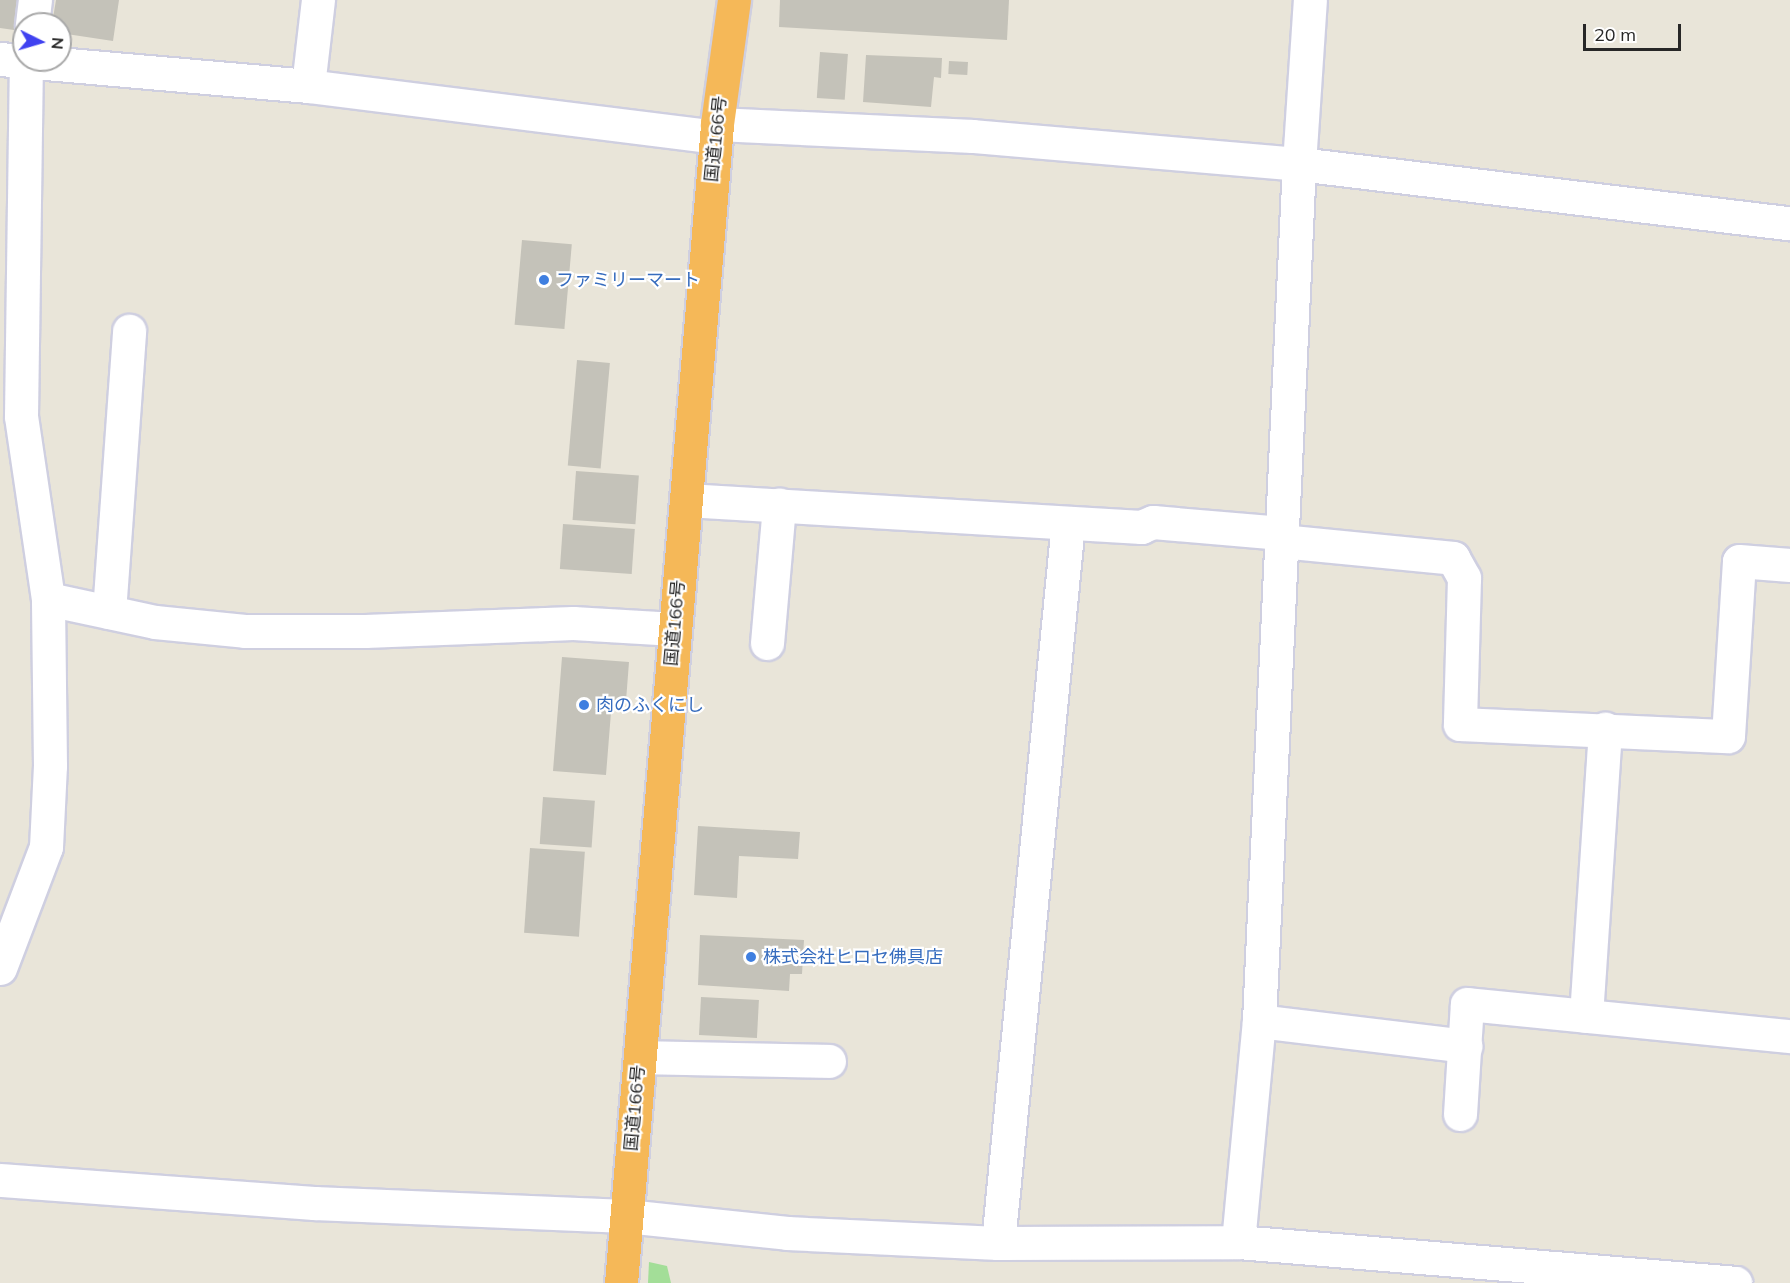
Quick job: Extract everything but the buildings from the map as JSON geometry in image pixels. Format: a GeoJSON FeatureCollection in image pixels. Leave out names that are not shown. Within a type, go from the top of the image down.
{"type":"FeatureCollection","features":[{"type":"Feature","properties":{"kind":"highway","name":"国道166号"},"geometry":{"type":"LineString","coordinates":[[621,1283],[716,130],[734,0]]}},
{"type":"Feature","properties":{"kind":"street"},"geometry":{"type":"LineString","coordinates":[[308,86],[318,0]]}},
{"type":"Feature","properties":{"kind":"street"},"geometry":{"type":"LineString","coordinates":[[1238,1242],[1259,1021],[1299,164],[1310,0]]}},
{"type":"Feature","properties":{"kind":"street"},"geometry":{"type":"LineString","coordinates":[[72,65],[308,86],[716,130],[972,136],[1299,164],[1790,223]]}},
{"type":"Feature","properties":{"kind":"street"},"geometry":{"type":"LineString","coordinates":[[0,968],[45,847],[50,766],[48,599],[10,415],[17,72]]}},
{"type":"Feature","properties":{"kind":"street"},"geometry":{"type":"LineString","coordinates":[[109,612],[129,331]]}},
{"type":"Feature","properties":{"kind":"street"},"geometry":{"type":"LineString","coordinates":[[686,500],[1141,527],[1153,522],[1453,558],[1464,578],[1460,724],[1728,736],[1738,561],[1790,565]]}},
{"type":"Feature","properties":{"kind":"street"},"geometry":{"type":"LineString","coordinates":[[767,642],[779,505]]}},
{"type":"Feature","properties":{"kind":"street"},"geometry":{"type":"LineString","coordinates":[[998,1243],[1068,523]]}},
{"type":"Feature","properties":{"kind":"street"},"geometry":{"type":"LineString","coordinates":[[48,599],[155,622],[245,631],[365,631],[573,623],[675,629]]}},
{"type":"Feature","properties":{"kind":"street"},"geometry":{"type":"LineString","coordinates":[[1586,1016],[1605,729]]}},
{"type":"Feature","properties":{"kind":"street"},"geometry":{"type":"LineString","coordinates":[[1460,1114],[1467,1004],[1790,1036]]}},
{"type":"Feature","properties":{"kind":"street"},"geometry":{"type":"LineString","coordinates":[[1259,1021],[1465,1046]]}},
{"type":"Feature","properties":{"kind":"street"},"geometry":{"type":"LineString","coordinates":[[639,1057],[830,1060]]}},
{"type":"Feature","properties":{"kind":"street"},"geometry":{"type":"LineString","coordinates":[[0,1180],[314,1203],[626,1216],[787,1233],[998,1243],[1238,1242],[1734,1283]]}},
{"type":"Feature","properties":{"kind":"green space"},"geometry":{"type":"Polygon","coordinates":[[[649,1262],[667,1266],[671,1283],[648,1283],[649,1262]]]}},
{"type":"Feature","properties":{"kind":"place","name":"ファミリーマート"},"geometry":{"type":"Point","coordinates":[544,280]}},
{"type":"Feature","properties":{"kind":"place","name":"肉のふくにし"},"geometry":{"type":"Point","coordinates":[584,705]}},
{"type":"Feature","properties":{"kind":"place","name":"株式会社ヒロセ佛具店"},"geometry":{"type":"Point","coordinates":[751,957]}}]}
